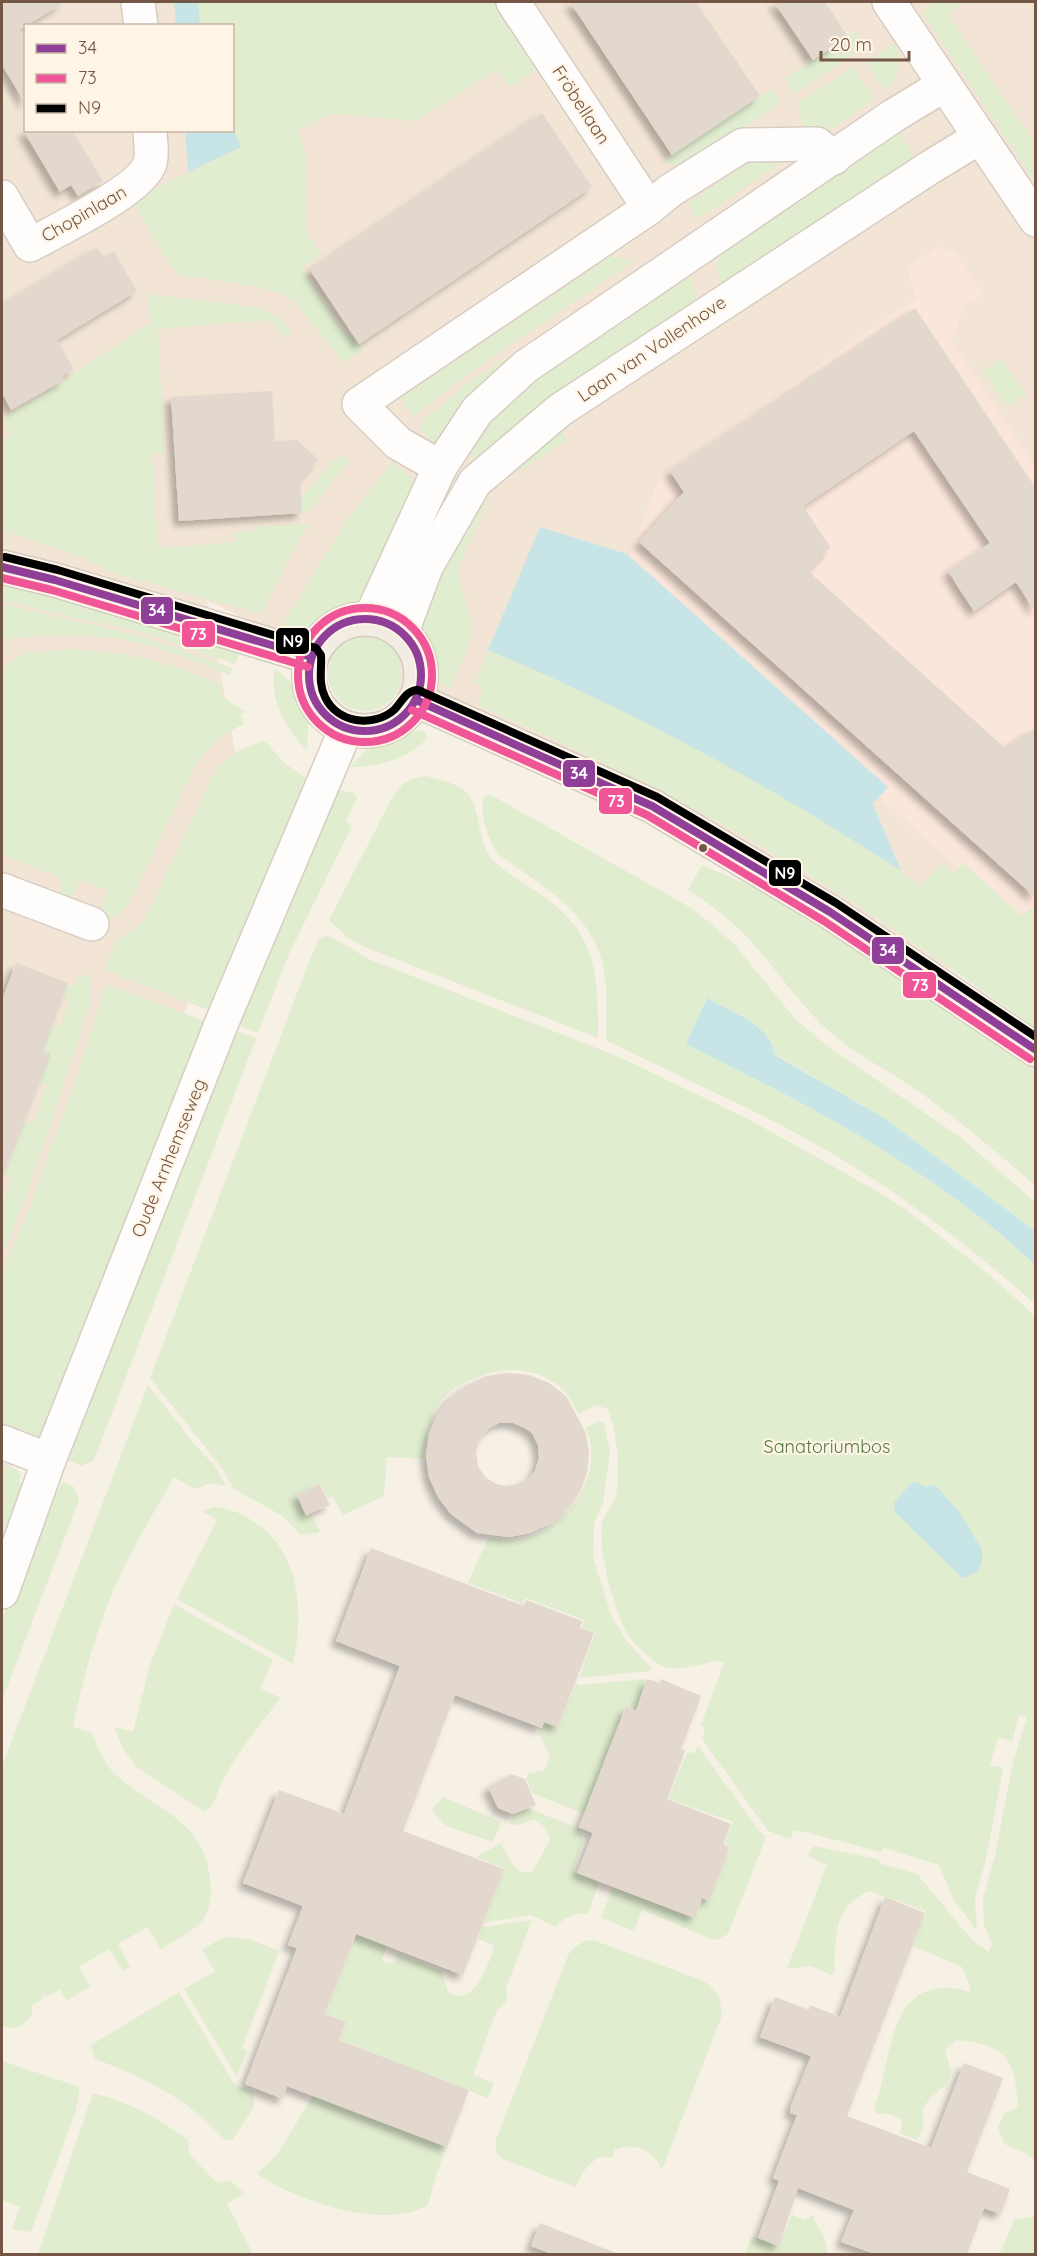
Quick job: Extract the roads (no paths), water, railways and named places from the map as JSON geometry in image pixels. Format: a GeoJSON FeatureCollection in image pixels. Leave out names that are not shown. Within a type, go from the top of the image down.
{"type":"FeatureCollection","features":[{"type":"Feature","properties":{"kind":"main road"},"geometry":{"type":"LineString","coordinates":[[2,567],[55,580],[312,657]]}},
{"type":"Feature","properties":{"kind":"main road"},"geometry":{"type":"LineString","coordinates":[[370,619],[385,622],[402,633],[412,644],[420,663],[421,681],[416,700],[407,714],[394,724],[378,730],[363,732],[346,729],[326,716],[312,696],[308,676],[312,657],[321,640],[335,628],[351,620],[370,619]]}},
{"type":"Feature","properties":{"kind":"main road"},"geometry":{"type":"LineString","coordinates":[[416,700],[652,806],[830,912],[1035,1050]]}},
{"type":"Feature","properties":{"kind":"street"},"geometry":{"type":"LineString","coordinates":[[138,2],[141,24]]}},
{"type":"Feature","properties":{"kind":"street","name":"Fröbellaan"},"geometry":{"type":"LineString","coordinates":[[513,2],[649,208]]}},
{"type":"Feature","properties":{"kind":"street"},"geometry":{"type":"LineString","coordinates":[[889,2],[1035,220]]}},
{"type":"Feature","properties":{"kind":"street"},"geometry":{"type":"LineString","coordinates":[[370,619],[440,467],[477,411],[525,367],[893,116],[944,85]]}},
{"type":"Feature","properties":{"kind":"street","name":"Chopinlaan"},"geometry":{"type":"LineString","coordinates":[[2,197],[30,245],[119,194],[145,175],[151,161],[150,132]]}},
{"type":"Feature","properties":{"kind":"street","name":"Laan van Vollenhove"},"geometry":{"type":"LineString","coordinates":[[402,633],[426,567],[475,482],[560,410],[929,168],[980,137]]}},
{"type":"Feature","properties":{"kind":"street"},"geometry":{"type":"LineString","coordinates":[[440,467],[398,442],[359,404],[649,208],[671,190],[742,144],[817,144],[834,158]]}},
{"type":"Feature","properties":{"kind":"street","name":"Oude Arnhemseweg"},"geometry":{"type":"LineString","coordinates":[[2,1592],[49,1460],[222,1022],[346,729]]}},
{"type":"Feature","properties":{"kind":"street"},"geometry":{"type":"LineString","coordinates":[[2,890],[92,924]]}},
{"type":"Feature","properties":{"kind":"street"},"geometry":{"type":"LineString","coordinates":[[2,1442],[49,1460]]}},
{"type":"Feature","properties":{"kind":"water"},"geometry":{"type":"Polygon","coordinates":[[[174,2],[198,2],[200,24],[176,24],[174,2]]]}},
{"type":"Feature","properties":{"kind":"water"},"geometry":{"type":"Polygon","coordinates":[[[234,130],[241,147],[188,172],[185,132],[234,130]]]}},
{"type":"Feature","properties":{"kind":"water"},"geometry":{"type":"Polygon","coordinates":[[[540,527],[627,554],[888,787],[873,804],[901,871],[802,809],[700,751],[595,698],[488,650],[540,527]]]}},
{"type":"Feature","properties":{"kind":"water"},"geometry":{"type":"Polygon","coordinates":[[[707,998],[757,1026],[765,1034],[775,1055],[884,1118],[1035,1231],[1035,1265],[956,1199],[913,1169],[824,1116],[686,1044],[707,998]]]}},
{"type":"Feature","properties":{"kind":"water"},"geometry":{"type":"Polygon","coordinates":[[[915,1482],[926,1487],[935,1485],[960,1513],[982,1550],[982,1562],[977,1572],[964,1578],[961,1577],[895,1512],[894,1503],[910,1484],[915,1482]]]}},
{"type":"Feature","properties":{"kind":"park label","name":"Sanatoriumbos"},"geometry":{"type":"Point","coordinates":[827,1447]}}]}
